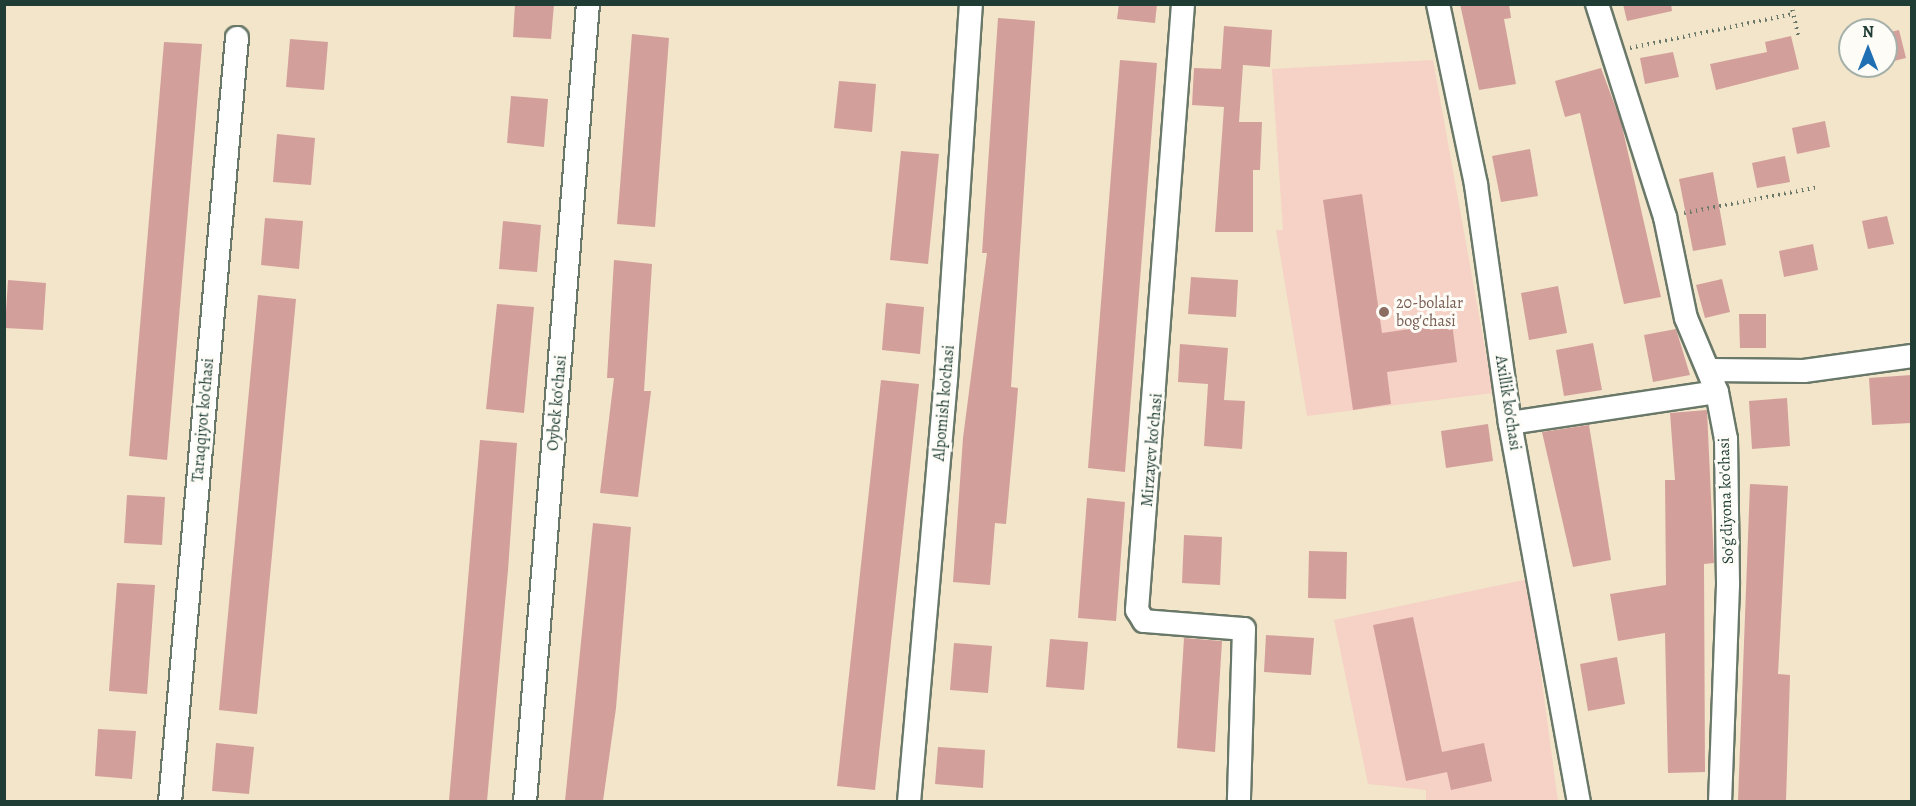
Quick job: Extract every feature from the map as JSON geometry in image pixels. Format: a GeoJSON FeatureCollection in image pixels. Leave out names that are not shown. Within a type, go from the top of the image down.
{"type":"FeatureCollection","features":[{"type":"Feature","properties":{"kind":"street","name":"Oybek ko'chasi"},"geometry":{"type":"LineString","coordinates":[[525,801],[588,4]]}},
{"type":"Feature","properties":{"kind":"street","name":"Alpomish ko'chasi"},"geometry":{"type":"LineString","coordinates":[[909,801],[946,379],[970,4]]}},
{"type":"Feature","properties":{"kind":"street","name":"Mirzayev ko'chasi"},"geometry":{"type":"LineString","coordinates":[[1183,4],[1137,610],[1144,621],[1244,629],[1239,801]]}},
{"type":"Feature","properties":{"kind":"street","name":"Axillik ko'chasi"},"geometry":{"type":"LineString","coordinates":[[1438,4],[1476,185],[1510,423],[1579,801]]}},
{"type":"Feature","properties":{"kind":"street","name":"So'g'diyona ko'chasi"},"geometry":{"type":"LineString","coordinates":[[1597,4],[1665,217],[1686,318],[1711,370],[1718,392],[1726,439],[1728,585],[1720,801]]}},
{"type":"Feature","properties":{"kind":"street","name":"Taraqqiyot ko'chasi"},"geometry":{"type":"LineString","coordinates":[[170,801],[237,38]]}},
{"type":"Feature","properties":{"kind":"street"},"geometry":{"type":"LineString","coordinates":[[1711,370],[1804,370],[1911,356]]}},
{"type":"Feature","properties":{"kind":"street"},"geometry":{"type":"LineString","coordinates":[[1510,423],[1718,392]]}},
{"type":"Feature","properties":{"kind":"path"},"geometry":{"type":"LineString","coordinates":[[1791,4],[1798,35]]}},
{"type":"Feature","properties":{"kind":"path"},"geometry":{"type":"LineString","coordinates":[[1612,52],[1793,14]]}},
{"type":"Feature","properties":{"kind":"path"},"geometry":{"type":"LineString","coordinates":[[1665,217],[1819,187]]}},
{"type":"Feature","properties":{"kind":"shaded area","name":"20-bolalar bog'chasi"},"geometry":{"type":"Polygon","coordinates":[[[1433,60],[1493,393],[1307,416],[1276,230],[1283,230],[1272,69],[1433,60]]]}},
{"type":"Feature","properties":{"kind":"shaded area"},"geometry":{"type":"Polygon","coordinates":[[[1528,579],[1558,801],[1426,801],[1426,790],[1368,784],[1334,620],[1528,579]]]}},
{"type":"Feature","properties":{"kind":"building"},"geometry":{"type":"Polygon","coordinates":[[[515,4],[554,4],[551,39],[513,37],[515,4]]]}},
{"type":"Feature","properties":{"kind":"building"},"geometry":{"type":"Polygon","coordinates":[[[1119,4],[1157,4],[1155,23],[1117,19],[1119,4]]]}},
{"type":"Feature","properties":{"kind":"building"},"geometry":{"type":"Polygon","coordinates":[[[1460,4],[1509,4],[1511,18],[1504,19],[1516,84],[1479,90],[1460,4]]]}},
{"type":"Feature","properties":{"kind":"building"},"geometry":{"type":"Polygon","coordinates":[[[1623,4],[1671,4],[1672,11],[1627,21],[1623,4]]]}},
{"type":"Feature","properties":{"kind":"building"},"geometry":{"type":"Polygon","coordinates":[[[998,18],[1035,21],[1011,387],[1018,388],[1006,524],[995,523],[990,585],[953,582],[963,438],[987,253],[982,253],[998,18]]]}},
{"type":"Feature","properties":{"kind":"building"},"geometry":{"type":"Polygon","coordinates":[[[1224,26],[1272,30],[1270,67],[1243,65],[1239,122],[1262,122],[1260,170],[1253,170],[1253,232],[1215,232],[1224,107],[1192,105],[1194,68],[1221,69],[1224,26]]]}},
{"type":"Feature","properties":{"kind":"building"},"geometry":{"type":"Polygon","coordinates":[[[1898,30],[1906,58],[1898,60],[1898,30]]]}},
{"type":"Feature","properties":{"kind":"building"},"geometry":{"type":"Polygon","coordinates":[[[632,34],[669,38],[655,227],[617,224],[632,34]]]}},
{"type":"Feature","properties":{"kind":"building"},"geometry":{"type":"Polygon","coordinates":[[[1791,36],[1799,69],[1716,90],[1710,64],[1767,52],[1765,42],[1791,36]]]}},
{"type":"Feature","properties":{"kind":"building"},"geometry":{"type":"Polygon","coordinates":[[[290,39],[328,42],[324,90],[286,87],[290,39]]]}},
{"type":"Feature","properties":{"kind":"building"},"geometry":{"type":"Polygon","coordinates":[[[164,42],[202,44],[167,460],[129,456],[164,42]]]}},
{"type":"Feature","properties":{"kind":"building"},"geometry":{"type":"Polygon","coordinates":[[[1673,52],[1679,77],[1645,84],[1640,58],[1673,52]]]}},
{"type":"Feature","properties":{"kind":"building"},"geometry":{"type":"Polygon","coordinates":[[[1120,60],[1157,63],[1125,472],[1088,468],[1120,60]]]}},
{"type":"Feature","properties":{"kind":"building"},"geometry":{"type":"Polygon","coordinates":[[[1601,68],[1621,122],[1661,297],[1624,304],[1580,113],[1565,117],[1555,81],[1601,68]]]}},
{"type":"Feature","properties":{"kind":"building"},"geometry":{"type":"Polygon","coordinates":[[[839,81],[876,84],[872,132],[834,128],[839,81]]]}},
{"type":"Feature","properties":{"kind":"building"},"geometry":{"type":"Polygon","coordinates":[[[511,96],[548,99],[544,147],[507,143],[511,96]]]}},
{"type":"Feature","properties":{"kind":"building"},"geometry":{"type":"Polygon","coordinates":[[[1825,121],[1830,147],[1797,154],[1792,128],[1825,121]]]}},
{"type":"Feature","properties":{"kind":"building"},"geometry":{"type":"Polygon","coordinates":[[[277,134],[315,138],[311,185],[273,182],[277,134]]]}},
{"type":"Feature","properties":{"kind":"building"},"geometry":{"type":"Polygon","coordinates":[[[1530,149],[1538,196],[1501,202],[1492,156],[1530,149]]]}},
{"type":"Feature","properties":{"kind":"building"},"geometry":{"type":"Polygon","coordinates":[[[901,151],[939,154],[928,264],[890,260],[901,151]]]}},
{"type":"Feature","properties":{"kind":"building"},"geometry":{"type":"Polygon","coordinates":[[[1785,156],[1790,182],[1757,188],[1752,163],[1785,156]]]}},
{"type":"Feature","properties":{"kind":"building"},"geometry":{"type":"Polygon","coordinates":[[[1713,172],[1726,245],[1693,251],[1679,179],[1713,172]]]}},
{"type":"Feature","properties":{"kind":"building"},"geometry":{"type":"Polygon","coordinates":[[[1362,194],[1382,333],[1452,323],[1457,362],[1387,372],[1391,404],[1353,410],[1323,200],[1362,194]]]}},
{"type":"Feature","properties":{"kind":"building"},"geometry":{"type":"Polygon","coordinates":[[[1887,216],[1894,244],[1868,249],[1862,221],[1887,216]]]}},
{"type":"Feature","properties":{"kind":"building"},"geometry":{"type":"Polygon","coordinates":[[[265,218],[303,221],[299,269],[261,265],[265,218]]]}},
{"type":"Feature","properties":{"kind":"building"},"geometry":{"type":"Polygon","coordinates":[[[503,221],[541,225],[537,272],[499,269],[503,221]]]}},
{"type":"Feature","properties":{"kind":"building"},"geometry":{"type":"Polygon","coordinates":[[[1813,244],[1818,270],[1784,277],[1779,251],[1813,244]]]}},
{"type":"Feature","properties":{"kind":"building"},"geometry":{"type":"Polygon","coordinates":[[[614,260],[652,264],[644,391],[651,391],[638,497],[600,493],[614,378],[607,378],[614,260]]]}},
{"type":"Feature","properties":{"kind":"building"},"geometry":{"type":"Polygon","coordinates":[[[1191,277],[1238,280],[1236,317],[1188,314],[1191,277]]]}},
{"type":"Feature","properties":{"kind":"building"},"geometry":{"type":"Polygon","coordinates":[[[1722,279],[1730,312],[1705,318],[1696,285],[1722,279]]]}},
{"type":"Feature","properties":{"kind":"building"},"geometry":{"type":"Polygon","coordinates":[[[8,280],[46,283],[43,330],[5,328],[8,280]]]}},
{"type":"Feature","properties":{"kind":"building"},"geometry":{"type":"Polygon","coordinates":[[[1558,286],[1567,333],[1529,340],[1521,293],[1558,286]]]}},
{"type":"Feature","properties":{"kind":"building"},"geometry":{"type":"Polygon","coordinates":[[[258,295],[296,299],[257,714],[219,710],[258,295]]]}},
{"type":"Feature","properties":{"kind":"building"},"geometry":{"type":"Polygon","coordinates":[[[886,303],[924,307],[920,354],[882,350],[886,303]]]}},
{"type":"Feature","properties":{"kind":"building"},"geometry":{"type":"Polygon","coordinates":[[[497,304],[534,307],[524,413],[486,409],[497,304]]]}},
{"type":"Feature","properties":{"kind":"building"},"geometry":{"type":"Polygon","coordinates":[[[1739,314],[1766,314],[1766,348],[1740,348],[1739,314]]]}},
{"type":"Feature","properties":{"kind":"building"},"geometry":{"type":"Polygon","coordinates":[[[1676,329],[1690,375],[1653,382],[1644,335],[1676,329]]]}},
{"type":"Feature","properties":{"kind":"building"},"geometry":{"type":"Polygon","coordinates":[[[1593,343],[1602,390],[1564,396],[1556,350],[1593,343]]]}},
{"type":"Feature","properties":{"kind":"building"},"geometry":{"type":"Polygon","coordinates":[[[1180,344],[1228,348],[1224,400],[1245,401],[1242,449],[1204,446],[1208,384],[1178,382],[1180,344]]]}},
{"type":"Feature","properties":{"kind":"building"},"geometry":{"type":"Polygon","coordinates":[[[1911,375],[1911,423],[1872,425],[1869,378],[1911,375]]]}},
{"type":"Feature","properties":{"kind":"building"},"geometry":{"type":"Polygon","coordinates":[[[881,380],[919,384],[875,790],[837,786],[881,380]]]}},
{"type":"Feature","properties":{"kind":"building"},"geometry":{"type":"Polygon","coordinates":[[[1787,398],[1790,446],[1752,449],[1749,401],[1787,398]]]}},
{"type":"Feature","properties":{"kind":"building"},"geometry":{"type":"Polygon","coordinates":[[[1707,410],[1714,563],[1704,564],[1705,772],[1668,773],[1665,633],[1618,641],[1610,594],[1666,585],[1665,480],[1675,480],[1670,413],[1707,410]]]}},
{"type":"Feature","properties":{"kind":"building"},"geometry":{"type":"Polygon","coordinates":[[[1488,424],[1493,461],[1446,468],[1441,431],[1488,424]]]}},
{"type":"Feature","properties":{"kind":"building"},"geometry":{"type":"Polygon","coordinates":[[[1589,425],[1611,560],[1573,567],[1542,432],[1589,425]]]}},
{"type":"Feature","properties":{"kind":"building"},"geometry":{"type":"Polygon","coordinates":[[[480,440],[517,443],[508,570],[487,801],[449,801],[480,440]]]}},
{"type":"Feature","properties":{"kind":"building"},"geometry":{"type":"Polygon","coordinates":[[[1750,484],[1788,486],[1778,674],[1790,675],[1786,801],[1738,801],[1750,484]]]}},
{"type":"Feature","properties":{"kind":"building"},"geometry":{"type":"Polygon","coordinates":[[[127,495],[165,497],[162,545],[124,543],[127,495]]]}},
{"type":"Feature","properties":{"kind":"building"},"geometry":{"type":"Polygon","coordinates":[[[1087,498],[1125,502],[1116,621],[1078,618],[1087,498]]]}},
{"type":"Feature","properties":{"kind":"building"},"geometry":{"type":"Polygon","coordinates":[[[593,523],[631,527],[616,708],[603,801],[565,801],[593,523]]]}},
{"type":"Feature","properties":{"kind":"building"},"geometry":{"type":"Polygon","coordinates":[[[1184,535],[1222,537],[1220,585],[1182,583],[1184,535]]]}},
{"type":"Feature","properties":{"kind":"building"},"geometry":{"type":"Polygon","coordinates":[[[1309,551],[1347,552],[1346,599],[1308,598],[1309,551]]]}},
{"type":"Feature","properties":{"kind":"building"},"geometry":{"type":"Polygon","coordinates":[[[117,583],[155,585],[147,694],[109,691],[117,583]]]}},
{"type":"Feature","properties":{"kind":"building"},"geometry":{"type":"Polygon","coordinates":[[[1413,617],[1442,752],[1484,743],[1492,781],[1451,790],[1447,772],[1406,781],[1373,625],[1413,617]]]}},
{"type":"Feature","properties":{"kind":"building"},"geometry":{"type":"Polygon","coordinates":[[[1266,635],[1314,638],[1311,675],[1264,672],[1266,635]]]}},
{"type":"Feature","properties":{"kind":"building"},"geometry":{"type":"Polygon","coordinates":[[[1184,638],[1222,641],[1215,752],[1177,748],[1184,638]]]}},
{"type":"Feature","properties":{"kind":"building"},"geometry":{"type":"Polygon","coordinates":[[[1050,639],[1088,642],[1084,690],[1046,687],[1050,639]]]}},
{"type":"Feature","properties":{"kind":"building"},"geometry":{"type":"Polygon","coordinates":[[[954,643],[992,646],[988,693],[950,690],[954,643]]]}},
{"type":"Feature","properties":{"kind":"building"},"geometry":{"type":"Polygon","coordinates":[[[1617,657],[1625,704],[1588,711],[1580,664],[1617,657]]]}},
{"type":"Feature","properties":{"kind":"building"},"geometry":{"type":"Polygon","coordinates":[[[98,729],[136,731],[132,779],[95,776],[98,729]]]}},
{"type":"Feature","properties":{"kind":"building"},"geometry":{"type":"Polygon","coordinates":[[[216,743],[254,747],[249,794],[212,791],[216,743]]]}},
{"type":"Feature","properties":{"kind":"building"},"geometry":{"type":"Polygon","coordinates":[[[938,747],[985,750],[983,788],[935,784],[938,747]]]}},
{"type":"Feature","properties":{"kind":"place","name":"20-bolalar bog'chasi"},"geometry":{"type":"Point","coordinates":[1384,312]}}]}
